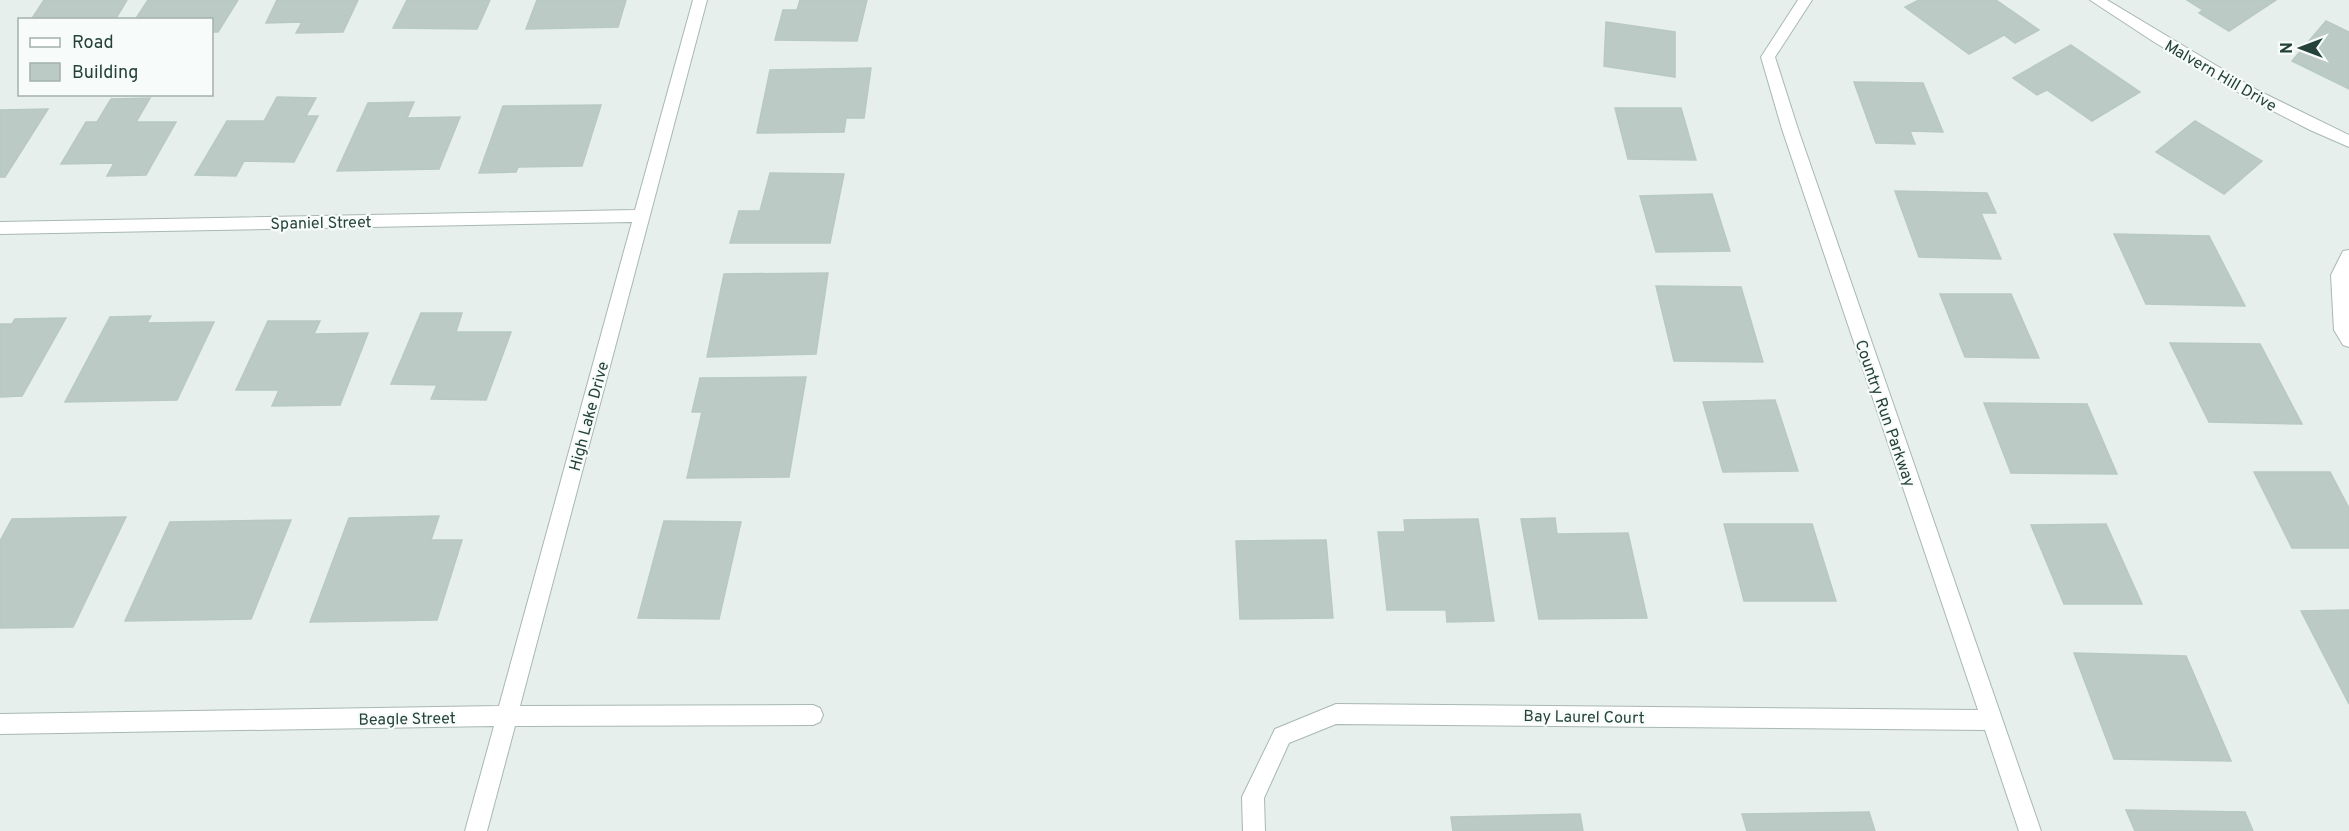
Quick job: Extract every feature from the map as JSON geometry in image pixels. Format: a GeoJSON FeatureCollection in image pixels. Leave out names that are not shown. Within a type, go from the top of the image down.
{"type":"FeatureCollection","features":[{"type":"Feature","properties":{"kind":"street","name":"High Lake Drive"},"geometry":{"type":"LineString","coordinates":[[476,831],[700,0]]}},
{"type":"Feature","properties":{"kind":"street","name":"Country Run Parkway"},"geometry":{"type":"LineString","coordinates":[[1804,0],[1768,57],[1790,129],[2030,831]]}},
{"type":"Feature","properties":{"kind":"street","name":"Malvern Hill Drive"},"geometry":{"type":"LineString","coordinates":[[2097,0],[2201,65],[2295,118],[2349,141]]}},
{"type":"Feature","properties":{"kind":"street","name":"Spaniel Street"},"geometry":{"type":"LineString","coordinates":[[0,228],[642,216]]}},
{"type":"Feature","properties":{"kind":"street"},"geometry":{"type":"LineString","coordinates":[[2349,256],[2339,275],[2343,330],[2349,340]]}},
{"type":"Feature","properties":{"kind":"street","name":"Bay Laurel Court"},"geometry":{"type":"LineString","coordinates":[[1254,831],[1253,797],[1282,736],[1336,714],[1992,720]]}},
{"type":"Feature","properties":{"kind":"street","name":"Beagle Street"},"geometry":{"type":"LineString","coordinates":[[0,724],[507,716],[813,715]]}},
{"type":"Feature","properties":{"kind":"building"},"geometry":{"type":"Polygon","coordinates":[[[44,0],[127,0],[116,18],[32,18],[44,0]]]}},
{"type":"Feature","properties":{"kind":"building"},"geometry":{"type":"Polygon","coordinates":[[[148,0],[238,0],[218,32],[213,32],[213,18],[136,18],[148,0]]]}},
{"type":"Feature","properties":{"kind":"building"},"geometry":{"type":"Polygon","coordinates":[[[277,0],[358,0],[343,32],[296,33],[302,22],[266,23],[277,0]]]}},
{"type":"Feature","properties":{"kind":"building"},"geometry":{"type":"Polygon","coordinates":[[[407,0],[490,0],[477,29],[393,28],[407,0]]]}},
{"type":"Feature","properties":{"kind":"building"},"geometry":{"type":"Polygon","coordinates":[[[537,0],[626,0],[618,27],[526,29],[537,0]]]}},
{"type":"Feature","properties":{"kind":"building"},"geometry":{"type":"Polygon","coordinates":[[[800,0],[867,0],[857,41],[775,40],[783,10],[797,10],[800,0]]]}},
{"type":"Feature","properties":{"kind":"building"},"geometry":{"type":"Polygon","coordinates":[[[1919,0],[1996,0],[2039,30],[2015,43],[2004,35],[1969,54],[1905,7],[1919,0]]]}},
{"type":"Feature","properties":{"kind":"building"},"geometry":{"type":"Polygon","coordinates":[[[2187,0],[2276,0],[2229,31],[2199,13],[2203,10],[2187,0]]]}},
{"type":"Feature","properties":{"kind":"building"},"geometry":{"type":"Polygon","coordinates":[[[2326,21],[2349,32],[2349,89],[2292,61],[2326,21]]]}},
{"type":"Feature","properties":{"kind":"building"},"geometry":{"type":"Polygon","coordinates":[[[1606,22],[1675,32],[1675,77],[1604,66],[1606,22]]]}},
{"type":"Feature","properties":{"kind":"building"},"geometry":{"type":"Polygon","coordinates":[[[2071,45],[2140,92],[2092,121],[2047,90],[2037,95],[2013,78],[2071,45]]]}},
{"type":"Feature","properties":{"kind":"building"},"geometry":{"type":"Polygon","coordinates":[[[871,68],[864,118],[846,118],[844,132],[757,133],[770,70],[871,68]]]}},
{"type":"Feature","properties":{"kind":"building"},"geometry":{"type":"Polygon","coordinates":[[[1854,82],[1923,83],[1943,132],[1910,131],[1915,144],[1876,143],[1854,82]]]}},
{"type":"Feature","properties":{"kind":"building"},"geometry":{"type":"Polygon","coordinates":[[[277,97],[316,98],[306,116],[318,116],[294,162],[244,161],[236,176],[195,175],[227,121],[264,121],[277,97]]]}},
{"type":"Feature","properties":{"kind":"building"},"geometry":{"type":"Polygon","coordinates":[[[150,98],[136,122],[176,122],[146,175],[107,176],[114,163],[61,164],[86,122],[97,122],[111,99],[150,98]]]}},
{"type":"Feature","properties":{"kind":"building"},"geometry":{"type":"Polygon","coordinates":[[[414,102],[407,118],[460,117],[439,169],[337,171],[368,103],[414,102]]]}},
{"type":"Feature","properties":{"kind":"building"},"geometry":{"type":"Polygon","coordinates":[[[601,105],[582,166],[518,167],[516,172],[479,173],[503,106],[601,105]]]}},
{"type":"Feature","properties":{"kind":"building"},"geometry":{"type":"Polygon","coordinates":[[[1615,108],[1681,108],[1696,160],[1628,159],[1615,108]]]}},
{"type":"Feature","properties":{"kind":"building"},"geometry":{"type":"Polygon","coordinates":[[[48,109],[5,177],[0,177],[0,110],[48,109]]]}},
{"type":"Feature","properties":{"kind":"building"},"geometry":{"type":"Polygon","coordinates":[[[2195,121],[2262,161],[2224,194],[2156,152],[2195,121]]]}},
{"type":"Feature","properties":{"kind":"building"},"geometry":{"type":"Polygon","coordinates":[[[770,173],[844,174],[830,243],[730,243],[739,211],[760,211],[770,173]]]}},
{"type":"Feature","properties":{"kind":"building"},"geometry":{"type":"Polygon","coordinates":[[[1895,191],[1987,193],[1996,213],[1981,213],[2001,259],[1919,257],[1895,191]]]}},
{"type":"Feature","properties":{"kind":"building"},"geometry":{"type":"Polygon","coordinates":[[[1712,194],[1730,251],[1656,252],[1640,196],[1712,194]]]}},
{"type":"Feature","properties":{"kind":"building"},"geometry":{"type":"Polygon","coordinates":[[[2114,234],[2209,236],[2245,306],[2146,304],[2114,234]]]}},
{"type":"Feature","properties":{"kind":"building"},"geometry":{"type":"Polygon","coordinates":[[[828,273],[816,354],[707,357],[724,274],[828,273]]]}},
{"type":"Feature","properties":{"kind":"building"},"geometry":{"type":"Polygon","coordinates":[[[1656,286],[1741,287],[1763,362],[1674,361],[1656,286]]]}},
{"type":"Feature","properties":{"kind":"building"},"geometry":{"type":"Polygon","coordinates":[[[1940,294],[2011,294],[2039,358],[1965,357],[1940,294]]]}},
{"type":"Feature","properties":{"kind":"building"},"geometry":{"type":"Polygon","coordinates":[[[421,313],[462,313],[456,332],[511,332],[486,400],[431,399],[437,385],[391,384],[421,313]]]}},
{"type":"Feature","properties":{"kind":"building"},"geometry":{"type":"Polygon","coordinates":[[[151,316],[147,323],[214,322],[177,400],[65,402],[110,317],[151,316]]]}},
{"type":"Feature","properties":{"kind":"building"},"geometry":{"type":"Polygon","coordinates":[[[66,318],[22,396],[0,397],[0,324],[12,324],[15,319],[66,318]]]}},
{"type":"Feature","properties":{"kind":"building"},"geometry":{"type":"Polygon","coordinates":[[[268,321],[320,321],[314,334],[368,333],[340,405],[272,406],[279,390],[236,390],[268,321]]]}},
{"type":"Feature","properties":{"kind":"building"},"geometry":{"type":"Polygon","coordinates":[[[2170,343],[2260,344],[2302,424],[2209,422],[2170,343]]]}},
{"type":"Feature","properties":{"kind":"building"},"geometry":{"type":"Polygon","coordinates":[[[806,377],[789,477],[687,478],[702,412],[692,412],[700,378],[806,377]]]}},
{"type":"Feature","properties":{"kind":"building"},"geometry":{"type":"Polygon","coordinates":[[[1775,400],[1798,471],[1723,472],[1703,402],[1775,400]]]}},
{"type":"Feature","properties":{"kind":"building"},"geometry":{"type":"Polygon","coordinates":[[[1984,403],[2087,404],[2117,474],[2011,473],[1984,403]]]}},
{"type":"Feature","properties":{"kind":"building"},"geometry":{"type":"Polygon","coordinates":[[[2254,472],[2330,472],[2349,508],[2349,548],[2292,548],[2254,472]]]}},
{"type":"Feature","properties":{"kind":"building"},"geometry":{"type":"Polygon","coordinates":[[[439,516],[431,540],[462,540],[437,620],[310,622],[349,518],[439,516]]]}},
{"type":"Feature","properties":{"kind":"building"},"geometry":{"type":"Polygon","coordinates":[[[126,517],[73,627],[0,628],[0,541],[12,519],[126,517]]]}},
{"type":"Feature","properties":{"kind":"building"},"geometry":{"type":"Polygon","coordinates":[[[1555,518],[1557,534],[1628,533],[1647,618],[1539,619],[1521,519],[1555,518]]]}},
{"type":"Feature","properties":{"kind":"building"},"geometry":{"type":"Polygon","coordinates":[[[1478,519],[1494,621],[1447,622],[1446,610],[1387,610],[1378,532],[1405,532],[1404,520],[1478,519]]]}},
{"type":"Feature","properties":{"kind":"building"},"geometry":{"type":"Polygon","coordinates":[[[291,520],[251,619],[125,621],[170,522],[291,520]]]}},
{"type":"Feature","properties":{"kind":"building"},"geometry":{"type":"Polygon","coordinates":[[[664,521],[741,522],[719,619],[638,618],[664,521]]]}},
{"type":"Feature","properties":{"kind":"building"},"geometry":{"type":"Polygon","coordinates":[[[1724,524],[1812,524],[1836,601],[1744,601],[1724,524]]]}},
{"type":"Feature","properties":{"kind":"building"},"geometry":{"type":"Polygon","coordinates":[[[2106,524],[2142,604],[2064,604],[2031,525],[2106,524]]]}},
{"type":"Feature","properties":{"kind":"building"},"geometry":{"type":"Polygon","coordinates":[[[1326,540],[1333,618],[1240,619],[1236,541],[1326,540]]]}},
{"type":"Feature","properties":{"kind":"building"},"geometry":{"type":"Polygon","coordinates":[[[2349,610],[2349,704],[2301,611],[2349,610]]]}},
{"type":"Feature","properties":{"kind":"building"},"geometry":{"type":"Polygon","coordinates":[[[2074,653],[2186,656],[2231,761],[2114,759],[2074,653]]]}},
{"type":"Feature","properties":{"kind":"building"},"geometry":{"type":"Polygon","coordinates":[[[2126,810],[2245,812],[2253,831],[2135,831],[2126,810]]]}},
{"type":"Feature","properties":{"kind":"building"},"geometry":{"type":"Polygon","coordinates":[[[1869,812],[1875,831],[1747,831],[1742,814],[1869,812]]]}},
{"type":"Feature","properties":{"kind":"building"},"geometry":{"type":"Polygon","coordinates":[[[1580,814],[1583,831],[1453,831],[1451,817],[1580,814]]]}}]}
